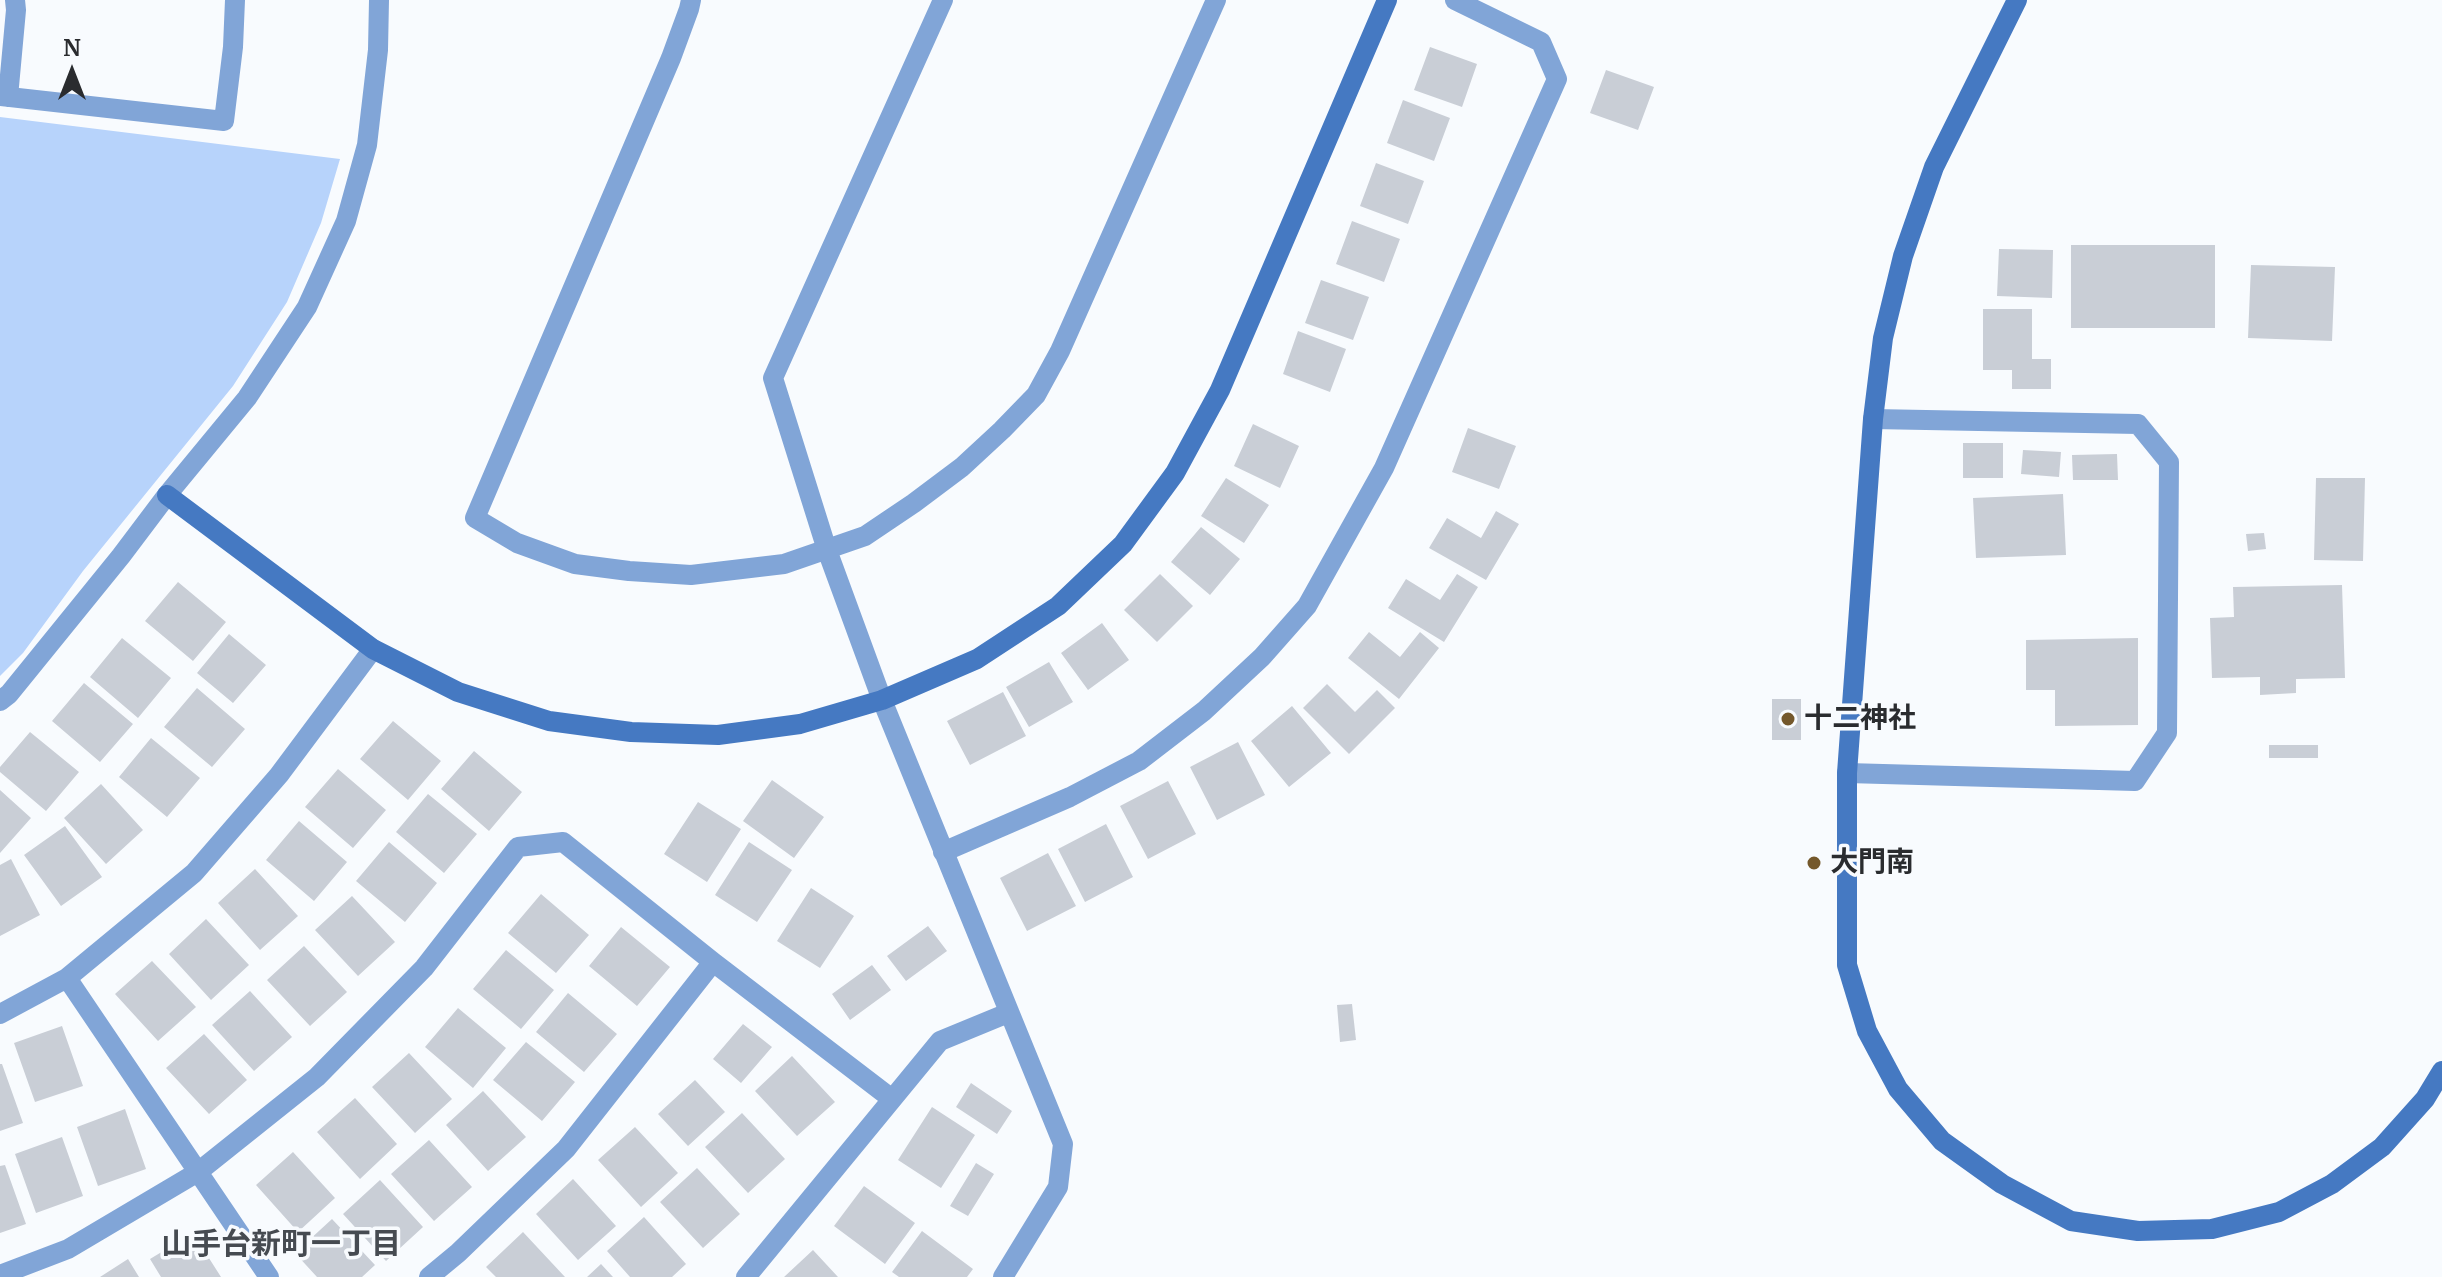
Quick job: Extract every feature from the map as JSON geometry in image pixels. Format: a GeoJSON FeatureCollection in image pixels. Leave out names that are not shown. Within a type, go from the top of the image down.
{"type":"FeatureCollection","features":[{"type":"Feature","properties":{"kind":"street"},"geometry":{"type":"LineString","coordinates":[[15,0],[4,96],[224,121],[235,0]]}},
{"type":"Feature","properties":{"kind":"street"},"geometry":{"type":"LineString","coordinates":[[0,701],[9,694],[247,398],[307,307],[346,221],[367,145],[378,50],[379,0]]}},
{"type":"Feature","properties":{"kind":"street"},"geometry":{"type":"LineString","coordinates":[[691,0],[671,58],[475,518],[517,543],[575,564],[629,571],[703,574],[784,564],[865,536],[962,467],[1036,395],[1060,351],[1216,0]]}},
{"type":"Feature","properties":{"kind":"street"},"geometry":{"type":"LineString","coordinates":[[943,0],[773,378],[827,550],[882,700],[1063,1144],[1058,1187],[1003,1277]]}},
{"type":"Feature","properties":{"kind":"street"},"geometry":{"type":"LineString","coordinates":[[167,495],[373,649],[458,692],[549,721],[631,732],[718,735],[800,724],[882,700],[977,659],[1058,606],[1123,544],[1175,473],[1220,390],[1387,0]]}},
{"type":"Feature","properties":{"kind":"street"},"geometry":{"type":"LineString","coordinates":[[943,852],[1070,797],[1139,761],[1204,711],[1262,657],[1307,606],[1384,468],[1557,79],[1541,42],[1455,0]]}},
{"type":"Feature","properties":{"kind":"street"},"geometry":{"type":"LineString","coordinates":[[2017,0],[1934,167],[1903,256],[1883,338],[1873,419],[1847,773],[1847,965],[1867,1031],[1898,1089],[1942,1141],[2002,1184],[2071,1221],[2138,1231],[2212,1229],[2279,1212],[2332,1184],[2382,1147],[2425,1099],[2442,1071]]}},
{"type":"Feature","properties":{"kind":"street"},"geometry":{"type":"LineString","coordinates":[[1847,773],[2135,781],[2167,733],[2169,462],[2138,424],[1873,419]]}},
{"type":"Feature","properties":{"kind":"street"},"geometry":{"type":"LineString","coordinates":[[0,1014],[67,978],[194,873],[279,775],[373,649]]}},
{"type":"Feature","properties":{"kind":"street"},"geometry":{"type":"LineString","coordinates":[[0,1275],[68,1249],[198,1172],[317,1077],[424,968],[518,847],[563,842],[892,1099]]}},
{"type":"Feature","properties":{"kind":"street"},"geometry":{"type":"LineString","coordinates":[[429,1277],[566,1149],[713,962]]}},
{"type":"Feature","properties":{"kind":"street"},"geometry":{"type":"LineString","coordinates":[[67,978],[269,1277]]}},
{"type":"Feature","properties":{"kind":"street"},"geometry":{"type":"LineString","coordinates":[[746,1277],[940,1041],[1008,1013]]}},
{"type":"Feature","properties":{"kind":"shaded area"},"geometry":{"type":"Polygon","coordinates":[[[0,117],[340,159],[321,223],[287,302],[233,386],[83,571],[23,653],[0,676],[0,117]]]}},
{"type":"Feature","properties":{"kind":"building"},"geometry":{"type":"Polygon","coordinates":[[[1430,47],[1477,64],[1462,107],[1414,90],[1430,47]]]}},
{"type":"Feature","properties":{"kind":"building"},"geometry":{"type":"Polygon","coordinates":[[[1606,70],[1654,87],[1638,130],[1590,113],[1606,70]]]}},
{"type":"Feature","properties":{"kind":"building"},"geometry":{"type":"Polygon","coordinates":[[[1403,100],[1450,118],[1434,161],[1387,143],[1403,100]]]}},
{"type":"Feature","properties":{"kind":"building"},"geometry":{"type":"Polygon","coordinates":[[[1376,163],[1424,181],[1408,224],[1360,206],[1376,163]]]}},
{"type":"Feature","properties":{"kind":"building"},"geometry":{"type":"Polygon","coordinates":[[[1352,221],[1400,239],[1384,282],[1336,264],[1352,221]]]}},
{"type":"Feature","properties":{"kind":"building"},"geometry":{"type":"Polygon","coordinates":[[[2071,245],[2215,245],[2215,328],[2071,328],[2071,245]]]}},
{"type":"Feature","properties":{"kind":"building"},"geometry":{"type":"Polygon","coordinates":[[[1999,249],[2053,250],[2052,298],[1997,296],[1999,249]]]}},
{"type":"Feature","properties":{"kind":"building"},"geometry":{"type":"Polygon","coordinates":[[[2251,265],[2335,267],[2332,341],[2248,338],[2251,265]]]}},
{"type":"Feature","properties":{"kind":"building"},"geometry":{"type":"Polygon","coordinates":[[[1321,280],[1369,297],[1353,340],[1305,323],[1321,280]]]}},
{"type":"Feature","properties":{"kind":"building"},"geometry":{"type":"Polygon","coordinates":[[[1983,309],[2032,309],[2032,359],[2051,359],[2051,389],[2012,389],[2012,370],[1983,370],[1983,309]]]}},
{"type":"Feature","properties":{"kind":"building"},"geometry":{"type":"Polygon","coordinates":[[[1298,331],[1346,349],[1330,392],[1283,374],[1298,331]]]}},
{"type":"Feature","properties":{"kind":"building"},"geometry":{"type":"Polygon","coordinates":[[[1253,424],[1299,446],[1280,488],[1234,466],[1253,424]]]}},
{"type":"Feature","properties":{"kind":"building"},"geometry":{"type":"Polygon","coordinates":[[[1468,428],[1516,446],[1499,489],[1452,472],[1468,428]]]}},
{"type":"Feature","properties":{"kind":"building"},"geometry":{"type":"Polygon","coordinates":[[[1963,443],[2003,443],[2003,478],[1963,478],[1963,443]]]}},
{"type":"Feature","properties":{"kind":"building"},"geometry":{"type":"Polygon","coordinates":[[[2023,450],[2061,452],[2059,477],[2021,474],[2023,450]]]}},
{"type":"Feature","properties":{"kind":"building"},"geometry":{"type":"Polygon","coordinates":[[[2117,454],[2118,480],[2073,480],[2072,455],[2117,454]]]}},
{"type":"Feature","properties":{"kind":"building"},"geometry":{"type":"Polygon","coordinates":[[[1226,478],[1269,505],[1244,543],[1201,516],[1226,478]]]}},
{"type":"Feature","properties":{"kind":"building"},"geometry":{"type":"Polygon","coordinates":[[[2316,478],[2365,478],[2363,561],[2314,560],[2316,478]]]}},
{"type":"Feature","properties":{"kind":"building"},"geometry":{"type":"Polygon","coordinates":[[[2063,494],[2066,555],[1976,558],[1973,498],[2063,494]]]}},
{"type":"Feature","properties":{"kind":"building"},"geometry":{"type":"Polygon","coordinates":[[[1496,511],[1519,524],[1486,580],[1429,548],[1447,518],[1481,538],[1496,511]]]}},
{"type":"Feature","properties":{"kind":"building"},"geometry":{"type":"Polygon","coordinates":[[[1201,527],[1240,559],[1210,595],[1171,562],[1201,527]]]}},
{"type":"Feature","properties":{"kind":"building"},"geometry":{"type":"Polygon","coordinates":[[[2264,533],[2266,549],[2248,551],[2246,534],[2264,533]]]}},
{"type":"Feature","properties":{"kind":"building"},"geometry":{"type":"Polygon","coordinates":[[[1160,574],[1193,606],[1157,642],[1124,610],[1160,574]]]}},
{"type":"Feature","properties":{"kind":"building"},"geometry":{"type":"Polygon","coordinates":[[[1457,574],[1478,587],[1444,642],[1388,608],[1406,579],[1440,600],[1457,574]]]}},
{"type":"Feature","properties":{"kind":"building"},"geometry":{"type":"Polygon","coordinates":[[[178,582],[226,622],[193,661],[145,621],[178,582]]]}},
{"type":"Feature","properties":{"kind":"building"},"geometry":{"type":"Polygon","coordinates":[[[2342,585],[2345,678],[2296,679],[2296,693],[2260,695],[2260,677],[2212,678],[2210,618],[2234,617],[2233,587],[2342,585]]]}},
{"type":"Feature","properties":{"kind":"building"},"geometry":{"type":"Polygon","coordinates":[[[1102,623],[1129,660],[1088,690],[1061,653],[1102,623]]]}},
{"type":"Feature","properties":{"kind":"building"},"geometry":{"type":"Polygon","coordinates":[[[1369,632],[1400,657],[1420,632],[1439,648],[1399,699],[1348,658],[1369,632]]]}},
{"type":"Feature","properties":{"kind":"building"},"geometry":{"type":"Polygon","coordinates":[[[229,634],[266,665],[233,703],[197,673],[229,634]]]}},
{"type":"Feature","properties":{"kind":"building"},"geometry":{"type":"Polygon","coordinates":[[[122,638],[171,678],[138,718],[90,677],[122,638]]]}},
{"type":"Feature","properties":{"kind":"building"},"geometry":{"type":"Polygon","coordinates":[[[2138,638],[2138,725],[2055,726],[2055,690],[2026,690],[2026,640],[2138,638]]]}},
{"type":"Feature","properties":{"kind":"building"},"geometry":{"type":"Polygon","coordinates":[[[1049,662],[1073,702],[1029,727],[1006,687],[1049,662]]]}},
{"type":"Feature","properties":{"kind":"building"},"geometry":{"type":"Polygon","coordinates":[[[84,683],[133,724],[100,762],[52,721],[84,683]]]}},
{"type":"Feature","properties":{"kind":"building"},"geometry":{"type":"Polygon","coordinates":[[[1327,684],[1355,712],[1377,690],[1395,708],[1349,754],[1303,708],[1327,684]]]}},
{"type":"Feature","properties":{"kind":"building"},"geometry":{"type":"Polygon","coordinates":[[[197,688],[245,729],[212,767],[164,727],[197,688]]]}},
{"type":"Feature","properties":{"kind":"building"},"geometry":{"type":"Polygon","coordinates":[[[1003,692],[1026,736],[970,765],[947,721],[1003,692]]]}},
{"type":"Feature","properties":{"kind":"building"},"geometry":{"type":"Polygon","coordinates":[[[1772,699],[1801,699],[1801,740],[1772,740],[1772,699]]]}},
{"type":"Feature","properties":{"kind":"building"},"geometry":{"type":"Polygon","coordinates":[[[1292,706],[1331,753],[1289,787],[1251,741],[1292,706]]]}},
{"type":"Feature","properties":{"kind":"building"},"geometry":{"type":"Polygon","coordinates":[[[393,721],[441,761],[408,800],[360,759],[393,721]]]}},
{"type":"Feature","properties":{"kind":"building"},"geometry":{"type":"Polygon","coordinates":[[[30,732],[79,772],[46,811],[0,772],[0,767],[30,732]]]}},
{"type":"Feature","properties":{"kind":"building"},"geometry":{"type":"Polygon","coordinates":[[[151,738],[200,778],[167,817],[119,777],[151,738]]]}},
{"type":"Feature","properties":{"kind":"building"},"geometry":{"type":"Polygon","coordinates":[[[1238,742],[1265,795],[1217,820],[1190,767],[1238,742]]]}},
{"type":"Feature","properties":{"kind":"building"},"geometry":{"type":"Polygon","coordinates":[[[2269,745],[2318,745],[2318,758],[2269,758],[2269,745]]]}},
{"type":"Feature","properties":{"kind":"building"},"geometry":{"type":"Polygon","coordinates":[[[474,751],[522,792],[489,831],[441,789],[474,751]]]}},
{"type":"Feature","properties":{"kind":"building"},"geometry":{"type":"Polygon","coordinates":[[[338,769],[386,810],[353,848],[305,807],[338,769]]]}},
{"type":"Feature","properties":{"kind":"building"},"geometry":{"type":"Polygon","coordinates":[[[772,780],[824,817],[794,858],[743,821],[772,780]]]}},
{"type":"Feature","properties":{"kind":"building"},"geometry":{"type":"Polygon","coordinates":[[[1168,781],[1196,834],[1148,859],[1120,806],[1168,781]]]}},
{"type":"Feature","properties":{"kind":"building"},"geometry":{"type":"Polygon","coordinates":[[[101,784],[143,830],[106,864],[64,818],[101,784]]]}},
{"type":"Feature","properties":{"kind":"building"},"geometry":{"type":"Polygon","coordinates":[[[0,790],[31,818],[0,853],[0,790]]]}},
{"type":"Feature","properties":{"kind":"building"},"geometry":{"type":"Polygon","coordinates":[[[428,794],[477,834],[444,873],[396,832],[428,794]]]}},
{"type":"Feature","properties":{"kind":"building"},"geometry":{"type":"Polygon","coordinates":[[[698,802],[741,829],[707,882],[664,854],[698,802]]]}},
{"type":"Feature","properties":{"kind":"building"},"geometry":{"type":"Polygon","coordinates":[[[299,821],[347,862],[314,901],[266,860],[299,821]]]}},
{"type":"Feature","properties":{"kind":"building"},"geometry":{"type":"Polygon","coordinates":[[[1106,824],[1133,877],[1085,902],[1058,849],[1106,824]]]}},
{"type":"Feature","properties":{"kind":"building"},"geometry":{"type":"Polygon","coordinates":[[[65,826],[102,877],[61,906],[24,855],[65,826]]]}},
{"type":"Feature","properties":{"kind":"building"},"geometry":{"type":"Polygon","coordinates":[[[389,842],[437,883],[405,922],[356,881],[389,842]]]}},
{"type":"Feature","properties":{"kind":"building"},"geometry":{"type":"Polygon","coordinates":[[[749,842],[792,870],[757,922],[715,895],[749,842]]]}},
{"type":"Feature","properties":{"kind":"building"},"geometry":{"type":"Polygon","coordinates":[[[1048,853],[1076,906],[1027,931],[1000,878],[1048,853]]]}},
{"type":"Feature","properties":{"kind":"building"},"geometry":{"type":"Polygon","coordinates":[[[11,859],[40,915],[0,936],[0,865],[11,859]]]}},
{"type":"Feature","properties":{"kind":"building"},"geometry":{"type":"Polygon","coordinates":[[[255,869],[298,916],[260,950],[218,903],[255,869]]]}},
{"type":"Feature","properties":{"kind":"building"},"geometry":{"type":"Polygon","coordinates":[[[811,888],[854,916],[820,968],[777,941],[811,888]]]}},
{"type":"Feature","properties":{"kind":"building"},"geometry":{"type":"Polygon","coordinates":[[[541,894],[589,935],[556,973],[508,933],[541,894]]]}},
{"type":"Feature","properties":{"kind":"building"},"geometry":{"type":"Polygon","coordinates":[[[352,896],[395,942],[358,976],[315,930],[352,896]]]}},
{"type":"Feature","properties":{"kind":"building"},"geometry":{"type":"Polygon","coordinates":[[[206,919],[249,965],[211,1000],[169,954],[206,919]]]}},
{"type":"Feature","properties":{"kind":"building"},"geometry":{"type":"Polygon","coordinates":[[[928,926],[947,951],[906,981],[887,956],[928,926]]]}},
{"type":"Feature","properties":{"kind":"building"},"geometry":{"type":"Polygon","coordinates":[[[621,927],[670,967],[637,1006],[589,966],[621,927]]]}},
{"type":"Feature","properties":{"kind":"building"},"geometry":{"type":"Polygon","coordinates":[[[304,946],[347,992],[310,1026],[267,980],[304,946]]]}},
{"type":"Feature","properties":{"kind":"building"},"geometry":{"type":"Polygon","coordinates":[[[506,950],[554,990],[521,1029],[473,989],[506,950]]]}},
{"type":"Feature","properties":{"kind":"building"},"geometry":{"type":"Polygon","coordinates":[[[152,961],[196,1007],[158,1041],[115,994],[152,961]]]}},
{"type":"Feature","properties":{"kind":"building"},"geometry":{"type":"Polygon","coordinates":[[[872,965],[891,990],[850,1020],[832,994],[872,965]]]}},
{"type":"Feature","properties":{"kind":"building"},"geometry":{"type":"Polygon","coordinates":[[[250,991],[292,1037],[254,1071],[212,1025],[250,991]]]}},
{"type":"Feature","properties":{"kind":"building"},"geometry":{"type":"Polygon","coordinates":[[[568,993],[617,1034],[584,1072],[536,1032],[568,993]]]}},
{"type":"Feature","properties":{"kind":"building"},"geometry":{"type":"Polygon","coordinates":[[[1352,1004],[1356,1040],[1340,1042],[1337,1005],[1352,1004]]]}},
{"type":"Feature","properties":{"kind":"building"},"geometry":{"type":"Polygon","coordinates":[[[458,1008],[506,1048],[473,1088],[425,1047],[458,1008]]]}},
{"type":"Feature","properties":{"kind":"building"},"geometry":{"type":"Polygon","coordinates":[[[743,1024],[772,1047],[741,1083],[713,1059],[743,1024]]]}},
{"type":"Feature","properties":{"kind":"building"},"geometry":{"type":"Polygon","coordinates":[[[62,1026],[83,1086],[35,1102],[14,1043],[62,1026]]]}},
{"type":"Feature","properties":{"kind":"building"},"geometry":{"type":"Polygon","coordinates":[[[204,1034],[247,1080],[209,1114],[166,1068],[204,1034]]]}},
{"type":"Feature","properties":{"kind":"building"},"geometry":{"type":"Polygon","coordinates":[[[526,1042],[575,1082],[542,1121],[493,1080],[526,1042]]]}},
{"type":"Feature","properties":{"kind":"building"},"geometry":{"type":"Polygon","coordinates":[[[409,1053],[452,1099],[415,1133],[372,1087],[409,1053]]]}},
{"type":"Feature","properties":{"kind":"building"},"geometry":{"type":"Polygon","coordinates":[[[792,1056],[835,1102],[797,1136],[755,1091],[792,1056]]]}},
{"type":"Feature","properties":{"kind":"building"},"geometry":{"type":"Polygon","coordinates":[[[0,1064],[23,1123],[0,1131],[0,1064]]]}},
{"type":"Feature","properties":{"kind":"building"},"geometry":{"type":"Polygon","coordinates":[[[695,1080],[725,1112],[688,1146],[658,1114],[695,1080]]]}},
{"type":"Feature","properties":{"kind":"building"},"geometry":{"type":"Polygon","coordinates":[[[971,1083],[1012,1111],[997,1134],[956,1107],[971,1083]]]}},
{"type":"Feature","properties":{"kind":"building"},"geometry":{"type":"Polygon","coordinates":[[[483,1091],[526,1137],[488,1171],[446,1125],[483,1091]]]}},
{"type":"Feature","properties":{"kind":"building"},"geometry":{"type":"Polygon","coordinates":[[[355,1098],[397,1144],[360,1179],[317,1132],[355,1098]]]}},
{"type":"Feature","properties":{"kind":"building"},"geometry":{"type":"Polygon","coordinates":[[[932,1107],[975,1135],[941,1188],[898,1160],[932,1107]]]}},
{"type":"Feature","properties":{"kind":"building"},"geometry":{"type":"Polygon","coordinates":[[[125,1109],[146,1169],[98,1186],[77,1127],[125,1109]]]}},
{"type":"Feature","properties":{"kind":"building"},"geometry":{"type":"Polygon","coordinates":[[[742,1113],[785,1159],[748,1193],[705,1147],[742,1113]]]}},
{"type":"Feature","properties":{"kind":"building"},"geometry":{"type":"Polygon","coordinates":[[[635,1127],[678,1173],[641,1207],[598,1160],[635,1127]]]}},
{"type":"Feature","properties":{"kind":"building"},"geometry":{"type":"Polygon","coordinates":[[[62,1137],[83,1196],[36,1213],[15,1154],[62,1137]]]}},
{"type":"Feature","properties":{"kind":"building"},"geometry":{"type":"Polygon","coordinates":[[[429,1140],[472,1187],[434,1221],[391,1174],[429,1140]]]}},
{"type":"Feature","properties":{"kind":"building"},"geometry":{"type":"Polygon","coordinates":[[[293,1152],[335,1198],[298,1232],[256,1185],[293,1152]]]}},
{"type":"Feature","properties":{"kind":"building"},"geometry":{"type":"Polygon","coordinates":[[[976,1163],[994,1174],[968,1216],[950,1206],[976,1163]]]}},
{"type":"Feature","properties":{"kind":"building"},"geometry":{"type":"Polygon","coordinates":[[[5,1165],[26,1224],[0,1233],[0,1166],[5,1165]]]}},
{"type":"Feature","properties":{"kind":"building"},"geometry":{"type":"Polygon","coordinates":[[[697,1168],[740,1214],[703,1248],[660,1202],[697,1168]]]}},
{"type":"Feature","properties":{"kind":"building"},"geometry":{"type":"Polygon","coordinates":[[[573,1179],[616,1226],[578,1260],[536,1214],[573,1179]]]}},
{"type":"Feature","properties":{"kind":"building"},"geometry":{"type":"Polygon","coordinates":[[[380,1180],[423,1227],[386,1261],[343,1214],[380,1180]]]}},
{"type":"Feature","properties":{"kind":"building"},"geometry":{"type":"Polygon","coordinates":[[[864,1186],[915,1223],[885,1264],[834,1226],[864,1186]]]}},
{"type":"Feature","properties":{"kind":"building"},"geometry":{"type":"Polygon","coordinates":[[[644,1217],[686,1264],[672,1277],[630,1277],[607,1251],[644,1217]]]}},
{"type":"Feature","properties":{"kind":"building"},"geometry":{"type":"Polygon","coordinates":[[[332,1219],[375,1265],[362,1277],[317,1277],[295,1253],[332,1219]]]}},
{"type":"Feature","properties":{"kind":"building"},"geometry":{"type":"Polygon","coordinates":[[[922,1231],[973,1269],[967,1277],[899,1277],[892,1272],[922,1231]]]}},
{"type":"Feature","properties":{"kind":"building"},"geometry":{"type":"Polygon","coordinates":[[[523,1232],[565,1277],[496,1277],[486,1267],[523,1232]]]}},
{"type":"Feature","properties":{"kind":"building"},"geometry":{"type":"Polygon","coordinates":[[[193,1233],[221,1277],[161,1277],[150,1259],[193,1233]]]}},
{"type":"Feature","properties":{"kind":"building"},"geometry":{"type":"Polygon","coordinates":[[[813,1250],[838,1277],[784,1277],[813,1250]]]}},
{"type":"Feature","properties":{"kind":"building"},"geometry":{"type":"Polygon","coordinates":[[[128,1259],[139,1277],[100,1277],[128,1259]]]}},
{"type":"Feature","properties":{"kind":"building"},"geometry":{"type":"Polygon","coordinates":[[[601,1264],[613,1277],[587,1277],[601,1264]]]}},
{"type":"Feature","properties":{"kind":"place","name":"十二神社"},"geometry":{"type":"Point","coordinates":[1788,719]}},
{"type":"Feature","properties":{"kind":"place","name":"大門南"},"geometry":{"type":"Point","coordinates":[1814,863]}},
{"type":"Feature","properties":{"kind":"district","name":"山手台新町一丁目"},"geometry":{"type":"Point","coordinates":[281,1246]}}]}
